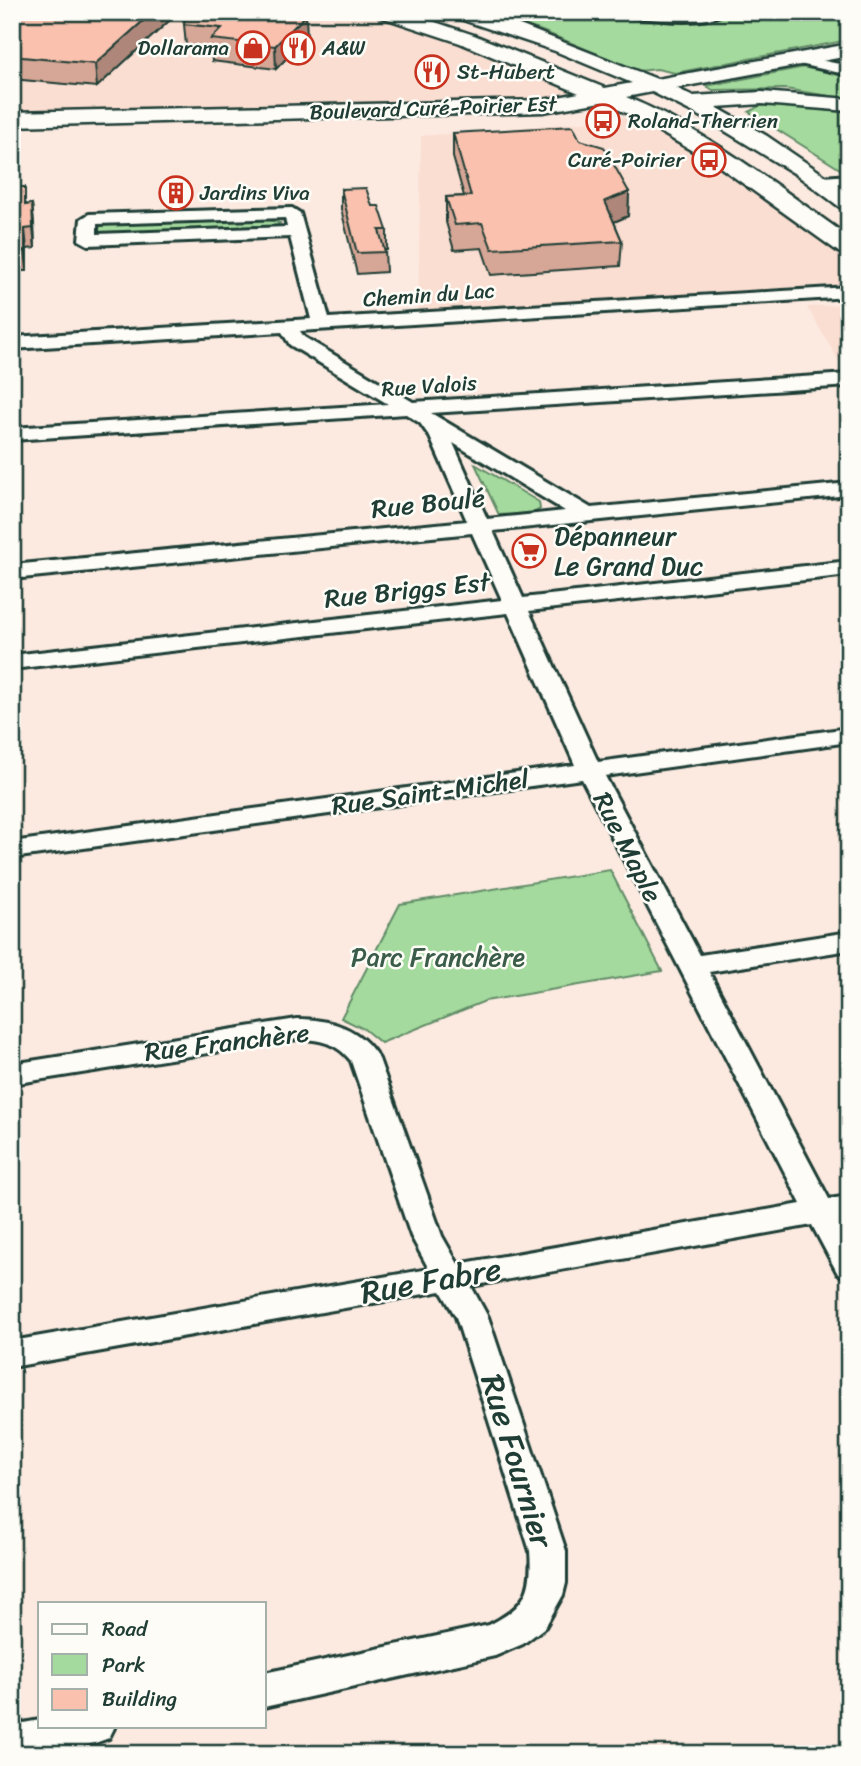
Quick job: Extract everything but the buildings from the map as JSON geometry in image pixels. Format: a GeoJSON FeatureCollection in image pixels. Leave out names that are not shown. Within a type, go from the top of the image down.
{"type":"FeatureCollection","features":[{"type":"Feature","properties":{"kind":"main road"},"geometry":{"type":"LineString","coordinates":[[385,12],[467,39],[639,110],[728,162],[849,248]]}},
{"type":"Feature","properties":{"kind":"main road"},"geometry":{"type":"LineString","coordinates":[[458,12],[558,45],[693,102],[746,131],[823,182],[849,203]]}},
{"type":"Feature","properties":{"kind":"main road","name":"Boulevard Curé-Poirier Est"},"geometry":{"type":"LineString","coordinates":[[12,119],[506,109],[605,97],[849,50]]}},
{"type":"Feature","properties":{"kind":"main road","name":"Boulevard Curé-Poirier Est"},"geometry":{"type":"LineString","coordinates":[[435,130],[529,125],[693,102],[762,98],[849,105]]}},
{"type":"Feature","properties":{"kind":"main road","name":"Boulevard Curé-Poirier Est"},"geometry":{"type":"LineString","coordinates":[[12,139],[341,132]]}},
{"type":"Feature","properties":{"kind":"street"},"geometry":{"type":"LineString","coordinates":[[622,12],[694,16],[718,12]]}},
{"type":"Feature","properties":{"kind":"street"},"geometry":{"type":"LineString","coordinates":[[800,60],[849,71]]}},
{"type":"Feature","properties":{"kind":"street"},"geometry":{"type":"LineString","coordinates":[[823,182],[849,180]]}},
{"type":"Feature","properties":{"kind":"street"},"geometry":{"type":"LineString","coordinates":[[298,232],[88,240],[89,219],[292,213],[298,232],[321,325]]}},
{"type":"Feature","properties":{"kind":"street","name":"Chemin du Lac"},"geometry":{"type":"LineString","coordinates":[[12,343],[849,292]]}},
{"type":"Feature","properties":{"kind":"street","name":"Rue Maple"},"geometry":{"type":"LineString","coordinates":[[290,327],[292,336],[297,341],[587,515]]}},
{"type":"Feature","properties":{"kind":"street","name":"Rue Valois"},"geometry":{"type":"LineString","coordinates":[[12,434],[419,414],[849,380]]}},
{"type":"Feature","properties":{"kind":"street","name":"Rue Maple"},"geometry":{"type":"LineString","coordinates":[[419,414],[436,429],[589,769],[690,966],[834,1210],[849,1266]]}},
{"type":"Feature","properties":{"kind":"street","name":"Rue Boulé"},"geometry":{"type":"LineString","coordinates":[[12,572],[849,489]]}},
{"type":"Feature","properties":{"kind":"street","name":"Rue Briggs Est"},"geometry":{"type":"LineString","coordinates":[[12,662],[849,568]]}},
{"type":"Feature","properties":{"kind":"street","name":"Rue Saint-Michel"},"geometry":{"type":"LineString","coordinates":[[12,850],[849,735]]}},
{"type":"Feature","properties":{"kind":"street"},"geometry":{"type":"LineString","coordinates":[[690,966],[849,941]]}},
{"type":"Feature","properties":{"kind":"street","name":"Rue Franchère"},"geometry":{"type":"LineString","coordinates":[[12,1074],[283,1031],[311,1028],[335,1033],[353,1044],[365,1059],[427,1236],[450,1279]]}},
{"type":"Feature","properties":{"kind":"street","name":"Rue Fabre"},"geometry":{"type":"LineString","coordinates":[[12,1354],[834,1210]]}},
{"type":"Feature","properties":{"kind":"street","name":"Rue Fournier"},"geometry":{"type":"LineString","coordinates":[[266,1690],[495,1640],[528,1621],[541,1606],[548,1590],[548,1551],[472,1317],[450,1279]]}},
{"type":"Feature","properties":{"kind":"street"},"geometry":{"type":"LineString","coordinates":[[12,1743],[86,1728]]}},
{"type":"Feature","properties":{"kind":"shaded area"},"geometry":{"type":"Polygon","coordinates":[[[12,12],[367,12],[465,46],[576,93],[555,100],[12,113],[12,12]]]}},
{"type":"Feature","properties":{"kind":"shaded area"},"geometry":{"type":"Polygon","coordinates":[[[625,116],[635,122],[641,120],[703,156],[700,158],[720,167],[849,260],[849,284],[418,310],[421,136],[593,121],[595,124],[625,116]]]}},
{"type":"Feature","properties":{"kind":"shaded area"},"geometry":{"type":"Polygon","coordinates":[[[849,304],[849,375],[847,375],[807,307],[849,304]]]}},
{"type":"Feature","properties":{"kind":"green space"},"geometry":{"type":"Polygon","coordinates":[[[485,12],[586,12],[675,22],[725,15],[849,17],[849,40],[675,73],[657,69],[639,71],[542,31],[485,12]]]}},
{"type":"Feature","properties":{"kind":"green space"},"geometry":{"type":"Polygon","coordinates":[[[810,66],[849,76],[849,99],[785,89],[713,90],[706,86],[810,66]]]}},
{"type":"Feature","properties":{"kind":"green space"},"geometry":{"type":"Polygon","coordinates":[[[761,105],[849,113],[849,127],[843,133],[849,139],[849,168],[840,169],[749,112],[761,105]]]}},
{"type":"Feature","properties":{"kind":"green space"},"geometry":{"type":"Polygon","coordinates":[[[266,219],[280,223],[271,229],[102,235],[97,231],[101,226],[116,223],[266,219]]]}},
{"type":"Feature","properties":{"kind":"green space"},"geometry":{"type":"Polygon","coordinates":[[[475,464],[539,502],[540,509],[533,513],[499,515],[475,464]]]}},
{"type":"Feature","properties":{"kind":"green space","name":"Parc Franchère"},"geometry":{"type":"Polygon","coordinates":[[[610,870],[662,971],[485,1001],[381,1043],[364,1029],[341,1018],[400,904],[610,870]]]}},
{"type":"Feature","properties":{"kind":"place","name":"Dollarama"},"geometry":{"type":"Point","coordinates":[253,48]}},
{"type":"Feature","properties":{"kind":"place","name":"A&W"},"geometry":{"type":"Point","coordinates":[298,48]}},
{"type":"Feature","properties":{"kind":"place","name":"St-Hubert"},"geometry":{"type":"Point","coordinates":[432,72]}},
{"type":"Feature","properties":{"kind":"place","name":"Roland-Therrien"},"geometry":{"type":"Point","coordinates":[603,121]}},
{"type":"Feature","properties":{"kind":"place","name":"Curé-Poirier"},"geometry":{"type":"Point","coordinates":[709,160]}},
{"type":"Feature","properties":{"kind":"place","name":"Jardins Viva"},"geometry":{"type":"Point","coordinates":[176,193]}},
{"type":"Feature","properties":{"kind":"place","name":"Dépanneur Le Grand Duc"},"geometry":{"type":"Point","coordinates":[529,551]}}]}
